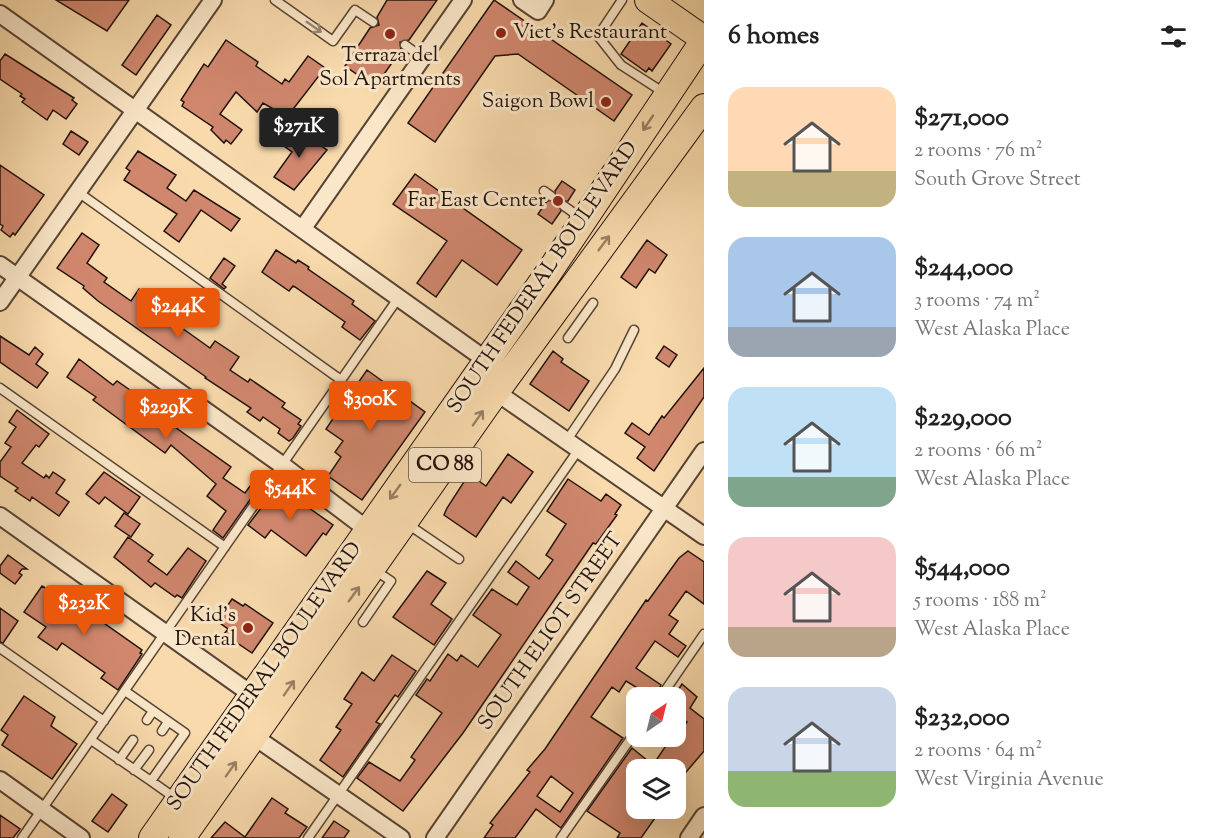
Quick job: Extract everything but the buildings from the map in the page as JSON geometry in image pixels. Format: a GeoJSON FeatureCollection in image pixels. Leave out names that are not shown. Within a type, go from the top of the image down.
{"type":"FeatureCollection","features":[{"type":"Feature","properties":{"kind":"main road"},"geometry":{"type":"LineString","coordinates":[[648,0],[704,39]]}},
{"type":"Feature","properties":{"kind":"main road","name":"SOUTH FEDERAL BOULEVARD"},"geometry":{"type":"LineString","coordinates":[[152,838],[252,699],[486,360],[574,213],[667,94],[704,39]]}},
{"type":"Feature","properties":{"kind":"main road","name":"SOUTH FEDERAL BOULEVARD"},"geometry":{"type":"LineString","coordinates":[[182,838],[496,392],[569,315],[704,107]]}},
{"type":"Feature","properties":{"kind":"street"},"geometry":{"type":"LineString","coordinates":[[0,302],[137,111],[213,0]]}},
{"type":"Feature","properties":{"kind":"street"},"geometry":{"type":"LineString","coordinates":[[303,228],[463,0]]}},
{"type":"Feature","properties":{"kind":"street"},"geometry":{"type":"LineString","coordinates":[[522,0],[537,11],[544,0]]}},
{"type":"Feature","properties":{"kind":"street"},"geometry":{"type":"LineString","coordinates":[[0,14],[486,360]]}},
{"type":"Feature","properties":{"kind":"street"},"geometry":{"type":"LineString","coordinates":[[0,265],[282,465],[368,530]]}},
{"type":"Feature","properties":{"kind":"street"},"geometry":{"type":"LineString","coordinates":[[496,392],[704,536]]}},
{"type":"Feature","properties":{"kind":"street","name":"SOUTH ELIOT STREET"},"geometry":{"type":"LineString","coordinates":[[435,838],[704,451]]}},
{"type":"Feature","properties":{"kind":"street"},"geometry":{"type":"LineString","coordinates":[[0,516],[243,688],[252,699],[257,733],[262,742],[401,838]]}},
{"type":"Feature","properties":{"kind":"street"},"geometry":{"type":"LineString","coordinates":[[0,780],[81,838]]}},
{"type":"Feature","properties":{"kind":"street"},"geometry":{"type":"LineString","coordinates":[[689,838],[704,816]]}},
{"type":"Feature","properties":{"kind":"lane"},"geometry":{"type":"LineString","coordinates":[[275,0],[333,41],[355,10],[373,22]]}},
{"type":"Feature","properties":{"kind":"lane"},"geometry":{"type":"LineString","coordinates":[[622,0],[598,36],[621,64],[667,94]]}},
{"type":"Feature","properties":{"kind":"lane"},"geometry":{"type":"LineString","coordinates":[[405,45],[423,57]]}},
{"type":"Feature","properties":{"kind":"lane"},"geometry":{"type":"LineString","coordinates":[[78,192],[341,380]]}},
{"type":"Feature","properties":{"kind":"lane"},"geometry":{"type":"LineString","coordinates":[[22,838],[399,296]]}},
{"type":"Feature","properties":{"kind":"lane"},"geometry":{"type":"LineString","coordinates":[[568,338],[569,315],[593,303]]}},
{"type":"Feature","properties":{"kind":"lane"},"geometry":{"type":"LineString","coordinates":[[308,838],[573,445],[634,330]]}},
{"type":"Feature","properties":{"kind":"lane"},"geometry":{"type":"LineString","coordinates":[[0,388],[225,547]]}},
{"type":"Feature","properties":{"kind":"lane"},"geometry":{"type":"LineString","coordinates":[[405,522],[459,559]]}},
{"type":"Feature","properties":{"kind":"lane"},"geometry":{"type":"LineString","coordinates":[[363,622],[391,581],[373,569]]}},
{"type":"Feature","properties":{"kind":"lane"},"geometry":{"type":"LineString","coordinates":[[668,687],[704,634]]}},
{"type":"Feature","properties":{"kind":"lane"},"geometry":{"type":"LineString","coordinates":[[0,648],[104,721]]}},
{"type":"Feature","properties":{"kind":"lane"},"geometry":{"type":"LineString","coordinates":[[124,691],[185,733],[151,781]]}},
{"type":"Feature","properties":{"kind":"lane"},"geometry":{"type":"LineString","coordinates":[[147,720],[153,711]]}},
{"type":"Feature","properties":{"kind":"lane"},"geometry":{"type":"LineString","coordinates":[[162,731],[168,722]]}},
{"type":"Feature","properties":{"kind":"lane"},"geometry":{"type":"LineString","coordinates":[[91,740],[179,800]]}},
{"type":"Feature","properties":{"kind":"lane"},"geometry":{"type":"LineString","coordinates":[[119,760],[133,740]]}},
{"type":"Feature","properties":{"kind":"lane"},"geometry":{"type":"LineString","coordinates":[[561,838],[626,745]]}},
{"type":"Feature","properties":{"kind":"lane"},"geometry":{"type":"LineString","coordinates":[[135,770],[148,750]]}},
{"type":"Feature","properties":{"kind":"place","name":"Viet's Restaurant"},"geometry":{"type":"Point","coordinates":[501,33]}},
{"type":"Feature","properties":{"kind":"place","name":"Terraza del Sol Apartments"},"geometry":{"type":"Point","coordinates":[390,34]}},
{"type":"Feature","properties":{"kind":"place","name":"Saigon Bowl"},"geometry":{"type":"Point","coordinates":[606,102]}},
{"type":"Feature","properties":{"kind":"place","name":"Far East Center"},"geometry":{"type":"Point","coordinates":[558,201]}},
{"type":"Feature","properties":{"kind":"place","name":"Kid's Dental"},"geometry":{"type":"Point","coordinates":[248,628]}}]}
